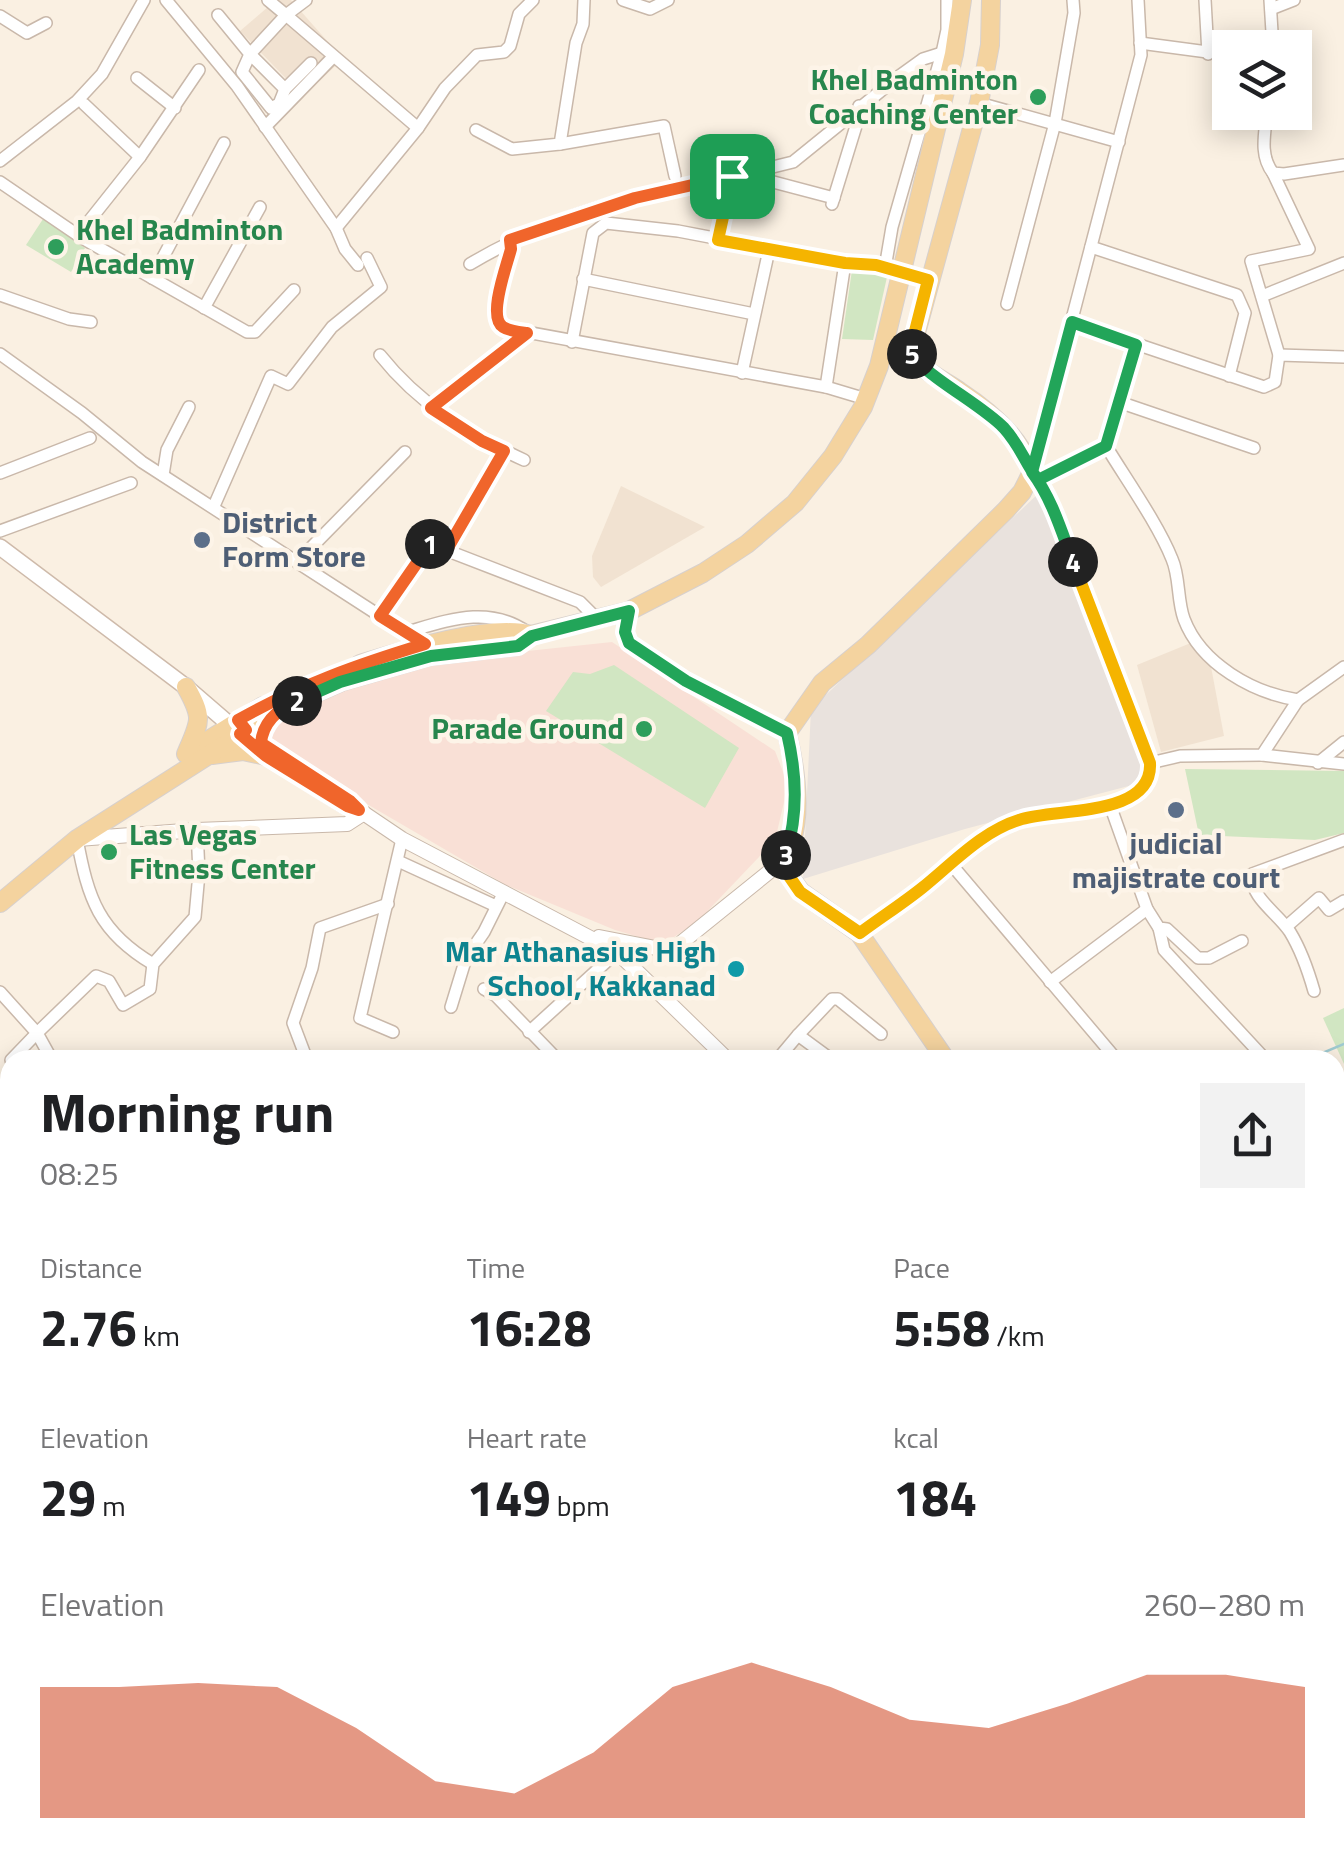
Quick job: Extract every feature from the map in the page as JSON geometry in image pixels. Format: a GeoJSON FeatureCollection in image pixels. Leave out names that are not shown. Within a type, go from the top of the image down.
{"type":"FeatureCollection","features":[{"type":"Feature","properties":{"kind":"main road"},"geometry":{"type":"LineString","coordinates":[[238,727],[340,682],[413,661],[518,646],[532,636],[629,611],[718,563],[796,503],[833,456],[866,399],[879,366],[893,270],[954,54],[962,0]]}},
{"type":"Feature","properties":{"kind":"main road"},"geometry":{"type":"LineString","coordinates":[[939,1050],[860,933],[800,892],[780,863],[786,855],[796,814],[795,773],[787,733],[822,682],[868,644],[1006,510],[1035,476],[1026,455],[1003,427],[914,357],[912,343],[979,103],[990,46],[991,0]]}},
{"type":"Feature","properties":{"kind":"main road"},"geometry":{"type":"LineString","coordinates":[[893,270],[928,280]]}},
{"type":"Feature","properties":{"kind":"main road"},"geometry":{"type":"LineString","coordinates":[[0,547],[263,749],[350,801],[361,814]]}},
{"type":"Feature","properties":{"kind":"main road"},"geometry":{"type":"LineString","coordinates":[[629,611],[625,632],[629,643],[726,704],[787,733]]}},
{"type":"Feature","properties":{"kind":"main road"},"geometry":{"type":"LineString","coordinates":[[0,887],[60,840],[290,691],[332,673],[425,644],[516,631],[532,636]]}},
{"type":"Feature","properties":{"kind":"main road"},"geometry":{"type":"LineString","coordinates":[[186,687],[199,710],[193,756]]}},
{"type":"Feature","properties":{"kind":"main road"},"geometry":{"type":"LineString","coordinates":[[263,749],[264,727],[284,706]]}},
{"type":"Feature","properties":{"kind":"main road"},"geometry":{"type":"LineString","coordinates":[[0,903],[77,840],[193,756],[263,749]]}},
{"type":"Feature","properties":{"kind":"street"},"geometry":{"type":"LineString","coordinates":[[0,161],[77,101],[102,74],[144,0]]}},
{"type":"Feature","properties":{"kind":"street"},"geometry":{"type":"LineString","coordinates":[[166,0],[237,86],[336,228],[345,249],[362,262],[380,287],[332,327],[288,384],[272,376],[214,506]]}},
{"type":"Feature","properties":{"kind":"street"},"geometry":{"type":"LineString","coordinates":[[268,0],[418,128]]}},
{"type":"Feature","properties":{"kind":"street"},"geometry":{"type":"LineString","coordinates":[[306,0],[286,15],[250,54],[242,72],[271,108],[279,104],[285,89],[311,63]]}},
{"type":"Feature","properties":{"kind":"street"},"geometry":{"type":"LineString","coordinates":[[560,144],[584,0]]}},
{"type":"Feature","properties":{"kind":"street"},"geometry":{"type":"LineString","coordinates":[[623,0],[650,9],[668,0]]}},
{"type":"Feature","properties":{"kind":"street"},"geometry":{"type":"LineString","coordinates":[[558,223],[600,227],[617,221],[893,270],[892,227],[942,53],[948,0]]}},
{"type":"Feature","properties":{"kind":"street"},"geometry":{"type":"LineString","coordinates":[[1006,304],[1054,122],[1073,0]]}},
{"type":"Feature","properties":{"kind":"street"},"geometry":{"type":"LineString","coordinates":[[860,933],[984,836],[1021,819],[1110,804],[1138,794],[1150,776],[1150,763],[1047,493],[1035,476],[1140,55],[1138,0]]}},
{"type":"Feature","properties":{"kind":"street"},"geometry":{"type":"LineString","coordinates":[[1205,0],[1208,54]]}},
{"type":"Feature","properties":{"kind":"street"},"geometry":{"type":"LineString","coordinates":[[1273,30],[1271,5],[1294,0]]}},
{"type":"Feature","properties":{"kind":"street"},"geometry":{"type":"LineString","coordinates":[[336,228],[418,128],[445,88],[477,55],[504,52],[510,46],[519,14],[529,1]]}},
{"type":"Feature","properties":{"kind":"street"},"geometry":{"type":"LineString","coordinates":[[218,15],[285,89]]}},
{"type":"Feature","properties":{"kind":"street"},"geometry":{"type":"LineString","coordinates":[[0,16],[26,33],[46,23]]}},
{"type":"Feature","properties":{"kind":"street"},"geometry":{"type":"LineString","coordinates":[[1140,43],[1212,54]]}},
{"type":"Feature","properties":{"kind":"street"},"geometry":{"type":"LineString","coordinates":[[470,264],[510,240],[635,198],[793,162],[923,59],[942,53]]}},
{"type":"Feature","properties":{"kind":"street"},"geometry":{"type":"LineString","coordinates":[[266,127],[333,58]]}},
{"type":"Feature","properties":{"kind":"street"},"geometry":{"type":"LineString","coordinates":[[78,235],[140,157],[199,70]]}},
{"type":"Feature","properties":{"kind":"street"},"geometry":{"type":"LineString","coordinates":[[137,78],[175,108]]}},
{"type":"Feature","properties":{"kind":"street"},"geometry":{"type":"LineString","coordinates":[[979,103],[1119,142]]}},
{"type":"Feature","properties":{"kind":"street"},"geometry":{"type":"LineString","coordinates":[[84,104],[140,157]]}},
{"type":"Feature","properties":{"kind":"street"},"geometry":{"type":"LineString","coordinates":[[737,175],[833,201],[859,106]]}},
{"type":"Feature","properties":{"kind":"street"},"geometry":{"type":"LineString","coordinates":[[476,130],[512,149],[664,126],[675,176]]}},
{"type":"Feature","properties":{"kind":"street"},"geometry":{"type":"LineString","coordinates":[[1072,322],[1229,376],[1268,387],[1275,382],[1279,356],[1251,261],[1309,249],[1268,165],[1265,130]]}},
{"type":"Feature","properties":{"kind":"street"},"geometry":{"type":"LineString","coordinates":[[152,278],[224,143]]}},
{"type":"Feature","properties":{"kind":"street"},"geometry":{"type":"LineString","coordinates":[[1274,173],[1344,165]]}},
{"type":"Feature","properties":{"kind":"street"},"geometry":{"type":"LineString","coordinates":[[718,240],[737,175]]}},
{"type":"Feature","properties":{"kind":"street"},"geometry":{"type":"LineString","coordinates":[[0,182],[78,235],[247,332],[255,332],[294,290]]}},
{"type":"Feature","properties":{"kind":"street"},"geometry":{"type":"LineString","coordinates":[[204,308],[260,207]]}},
{"type":"Feature","properties":{"kind":"street"},"geometry":{"type":"LineString","coordinates":[[572,342],[594,233],[600,227]]}},
{"type":"Feature","properties":{"kind":"street"},"geometry":{"type":"LineString","coordinates":[[510,240],[496,308],[497,320],[504,328],[826,387],[866,399]]}},
{"type":"Feature","properties":{"kind":"street"},"geometry":{"type":"LineString","coordinates":[[1092,247],[1237,295],[1246,313],[1229,376]]}},
{"type":"Feature","properties":{"kind":"street"},"geometry":{"type":"LineString","coordinates":[[742,373],[770,250]]}},
{"type":"Feature","properties":{"kind":"street"},"geometry":{"type":"LineString","coordinates":[[826,387],[845,263]]}},
{"type":"Feature","properties":{"kind":"street"},"geometry":{"type":"LineString","coordinates":[[1262,296],[1344,263]]}},
{"type":"Feature","properties":{"kind":"street"},"geometry":{"type":"LineString","coordinates":[[583,279],[754,314]]}},
{"type":"Feature","properties":{"kind":"street"},"geometry":{"type":"LineString","coordinates":[[0,295],[68,319],[91,322]]}},
{"type":"Feature","properties":{"kind":"street"},"geometry":{"type":"LineString","coordinates":[[431,408],[527,333]]}},
{"type":"Feature","properties":{"kind":"street"},"geometry":{"type":"LineString","coordinates":[[1136,345],[1106,446],[1173,560],[1184,620],[1209,656],[1241,681],[1271,696],[1298,700]]}},
{"type":"Feature","properties":{"kind":"street"},"geometry":{"type":"LineString","coordinates":[[0,354],[163,476],[425,644]]}},
{"type":"Feature","properties":{"kind":"street"},"geometry":{"type":"LineString","coordinates":[[380,355],[404,385],[431,408],[482,441],[524,460]]}},
{"type":"Feature","properties":{"kind":"street"},"geometry":{"type":"LineString","coordinates":[[1279,356],[1344,357]]}},
{"type":"Feature","properties":{"kind":"street"},"geometry":{"type":"LineString","coordinates":[[1119,402],[1254,448]]}},
{"type":"Feature","properties":{"kind":"street"},"geometry":{"type":"LineString","coordinates":[[163,476],[167,450],[189,407]]}},
{"type":"Feature","properties":{"kind":"street"},"geometry":{"type":"LineString","coordinates":[[0,473],[90,438]]}},
{"type":"Feature","properties":{"kind":"street"},"geometry":{"type":"LineString","coordinates":[[1035,476],[1106,446]]}},
{"type":"Feature","properties":{"kind":"street"},"geometry":{"type":"LineString","coordinates":[[446,551],[504,451]]}},
{"type":"Feature","properties":{"kind":"street"},"geometry":{"type":"LineString","coordinates":[[298,561],[405,452]]}},
{"type":"Feature","properties":{"kind":"street"},"geometry":{"type":"LineString","coordinates":[[0,532],[131,483]]}},
{"type":"Feature","properties":{"kind":"street"},"geometry":{"type":"LineString","coordinates":[[380,616],[430,544],[580,602],[597,619]]}},
{"type":"Feature","properties":{"kind":"street"},"geometry":{"type":"LineString","coordinates":[[407,632],[462,618],[492,617],[508,619],[532,636]]}},
{"type":"Feature","properties":{"kind":"street"},"geometry":{"type":"LineString","coordinates":[[1262,755],[1298,700],[1344,667]]}},
{"type":"Feature","properties":{"kind":"street"},"geometry":{"type":"LineString","coordinates":[[1318,763],[1344,742]]}},
{"type":"Feature","properties":{"kind":"street"},"geometry":{"type":"LineString","coordinates":[[1150,763],[1180,756],[1262,755],[1344,764]]}},
{"type":"Feature","properties":{"kind":"street"},"geometry":{"type":"LineString","coordinates":[[1110,804],[1164,950],[1257,1050]]}},
{"type":"Feature","properties":{"kind":"street"},"geometry":{"type":"LineString","coordinates":[[154,964],[115,937],[86,891],[77,840],[348,824],[361,814],[500,899]]}},
{"type":"Feature","properties":{"kind":"street"},"geometry":{"type":"LineString","coordinates":[[20,1050],[96,976],[110,981],[123,1005],[144,994],[153,983],[154,964],[195,917],[199,874],[197,830]]}},
{"type":"Feature","properties":{"kind":"street"},"geometry":{"type":"LineString","coordinates":[[392,1032],[360,1018],[402,839]]}},
{"type":"Feature","properties":{"kind":"street"},"geometry":{"type":"LineString","coordinates":[[1314,991],[1287,926],[1254,888],[1252,874],[1344,840]]}},
{"type":"Feature","properties":{"kind":"street"},"geometry":{"type":"LineString","coordinates":[[398,861],[589,935],[617,952],[718,1050]]}},
{"type":"Feature","properties":{"kind":"street"},"geometry":{"type":"LineString","coordinates":[[589,935],[670,951],[780,863]]}},
{"type":"Feature","properties":{"kind":"street"},"geometry":{"type":"LineString","coordinates":[[951,864],[1108,1050]]}},
{"type":"Feature","properties":{"kind":"street"},"geometry":{"type":"LineString","coordinates":[[1287,926],[1320,898],[1330,910],[1344,901]]}},
{"type":"Feature","properties":{"kind":"street"},"geometry":{"type":"LineString","coordinates":[[451,1007],[466,958],[500,899]]}},
{"type":"Feature","properties":{"kind":"street"},"geometry":{"type":"LineString","coordinates":[[303,1050],[293,1023],[312,968],[320,928],[388,904]]}},
{"type":"Feature","properties":{"kind":"street"},"geometry":{"type":"LineString","coordinates":[[1050,982],[1147,909]]}},
{"type":"Feature","properties":{"kind":"street"},"geometry":{"type":"LineString","coordinates":[[1159,928],[1168,929],[1198,958],[1209,958],[1242,941]]}},
{"type":"Feature","properties":{"kind":"street"},"geometry":{"type":"LineString","coordinates":[[529,1032],[617,952]]}},
{"type":"Feature","properties":{"kind":"street"},"geometry":{"type":"LineString","coordinates":[[484,990],[495,995],[548,1050]]}},
{"type":"Feature","properties":{"kind":"street"},"geometry":{"type":"LineString","coordinates":[[0,992],[36,1032],[46,1050]]}},
{"type":"Feature","properties":{"kind":"street"},"geometry":{"type":"LineString","coordinates":[[785,1050],[832,999],[838,999],[881,1034]]}},
{"type":"Feature","properties":{"kind":"street"},"geometry":{"type":"LineString","coordinates":[[798,1034],[819,1050]]}},
{"type":"Feature","properties":{"kind":"shaded area"},"geometry":{"type":"Polygon","coordinates":[[[276,0],[291,0],[343,59],[303,96],[240,31],[276,0]]]}},
{"type":"Feature","properties":{"kind":"shaded area"},"geometry":{"type":"Polygon","coordinates":[[[621,486],[705,527],[601,587],[593,577],[592,556],[621,486]]]}},
{"type":"Feature","properties":{"kind":"shaded area"},"geometry":{"type":"Polygon","coordinates":[[[1040,492],[1136,737],[1144,782],[965,829],[803,879],[811,709],[1040,492]]]}},
{"type":"Feature","properties":{"kind":"shaded area"},"geometry":{"type":"Polygon","coordinates":[[[1198,640],[1209,656],[1224,736],[1161,752],[1137,665],[1198,640]]]}},
{"type":"Feature","properties":{"kind":"shaded area"},"geometry":{"type":"Polygon","coordinates":[[[612,642],[775,751],[785,777],[777,832],[759,857],[699,920],[674,937],[653,941],[615,930],[506,885],[281,754],[266,735],[276,720],[362,681],[418,667],[612,642]]]}},
{"type":"Feature","properties":{"kind":"green space","name":"Khel Badminton Academy"},"geometry":{"type":"Polygon","coordinates":[[[43,219],[85,248],[71,272],[26,245],[43,219]]]}},
{"type":"Feature","properties":{"kind":"green space"},"geometry":{"type":"Polygon","coordinates":[[[852,270],[887,277],[873,340],[842,339],[852,270]]]}},
{"type":"Feature","properties":{"kind":"green space","name":"Parade Ground"},"geometry":{"type":"Polygon","coordinates":[[[614,665],[739,748],[705,808],[546,711],[573,672],[590,674],[614,665]]]}},
{"type":"Feature","properties":{"kind":"green space"},"geometry":{"type":"Polygon","coordinates":[[[1185,769],[1344,771],[1344,833],[1315,840],[1199,835],[1185,769]]]}},
{"type":"Feature","properties":{"kind":"green space"},"geometry":{"type":"Polygon","coordinates":[[[1344,1008],[1344,1050],[1338,1050],[1323,1018],[1344,1008]]]}},
{"type":"Feature","properties":{"kind":"waterway"},"geometry":{"type":"LineString","coordinates":[[1330,1050],[1344,1044]]}},
{"type":"Feature","properties":{"kind":"place","name":"Khel Badminton Coaching Center"},"geometry":{"type":"Point","coordinates":[1038,97]}},
{"type":"Feature","properties":{"kind":"place","name":"Khel Badminton Academy"},"geometry":{"type":"Point","coordinates":[56,247]}},
{"type":"Feature","properties":{"kind":"place","name":"District Form Store"},"geometry":{"type":"Point","coordinates":[202,540]}},
{"type":"Feature","properties":{"kind":"place","name":"Parade Ground"},"geometry":{"type":"Point","coordinates":[644,729]}},
{"type":"Feature","properties":{"kind":"place","name":"judicial majistrate court"},"geometry":{"type":"Point","coordinates":[1176,810]}},
{"type":"Feature","properties":{"kind":"place","name":"Las Vegas Fitness Center"},"geometry":{"type":"Point","coordinates":[109,852]}},
{"type":"Feature","properties":{"kind":"place","name":"Mar Athanasius High School, Kakkanad"},"geometry":{"type":"Point","coordinates":[736,969]}},
{"type":"Feature","properties":{"kind":"route"},"geometry":{"type":"LineString","coordinates":[[732,176],[635,198],[510,240],[497,320],[504,328],[527,333],[431,408],[504,451],[446,551],[426,546],[380,616],[425,644],[332,673],[290,691],[238,720],[246,730],[240,734],[266,756],[359,810],[261,743],[264,727],[284,706],[340,682],[431,656],[518,646],[532,636],[629,611],[625,632],[629,643],[726,704],[787,733],[795,773],[796,814],[786,855],[780,863],[800,892],[860,933],[984,836],[1021,819],[1120,803],[1138,794],[1150,776],[1150,763],[1047,493],[1032,472],[1072,322],[1136,345],[1106,446],[1038,480],[1032,472],[1026,455],[1003,427],[914,357],[912,343],[928,280],[876,265],[718,240],[732,176]]}}]}
